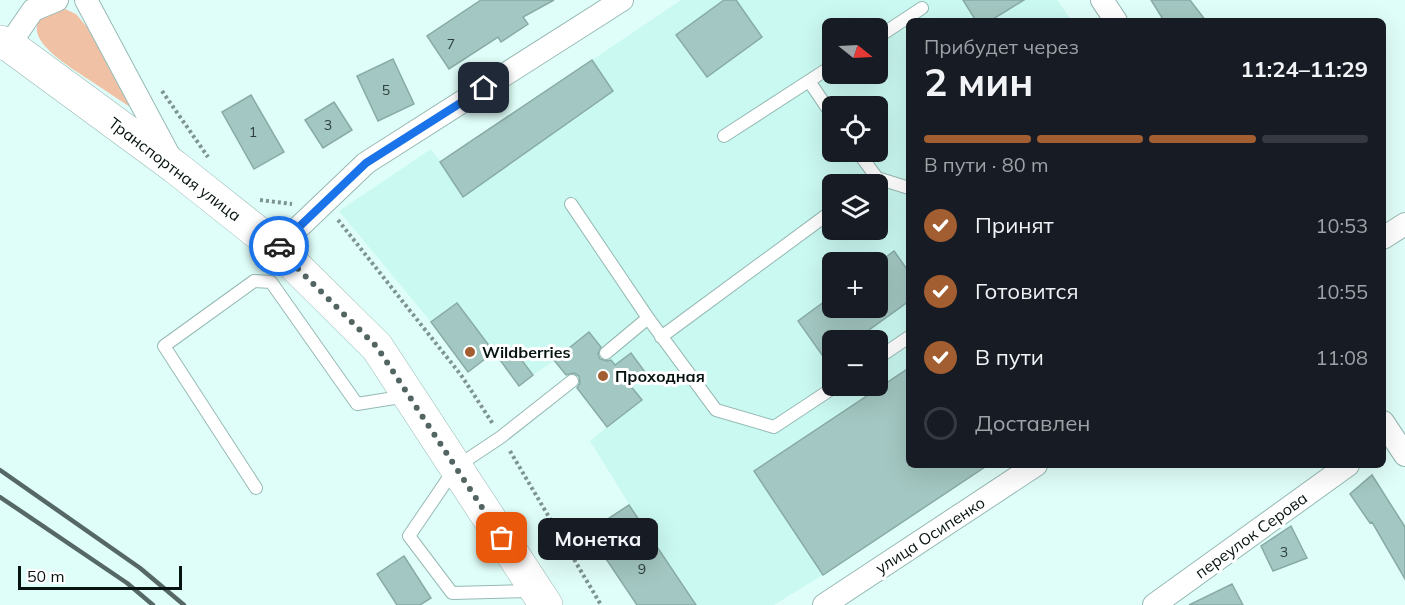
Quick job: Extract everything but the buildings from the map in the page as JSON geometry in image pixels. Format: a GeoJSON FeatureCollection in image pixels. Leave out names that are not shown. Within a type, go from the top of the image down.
{"type":"FeatureCollection","features":[{"type":"Feature","properties":{"kind":"main road","name":"Транспортная улица"},"geometry":{"type":"LineString","coordinates":[[5,44],[175,167],[277,248],[377,347],[541,598]]}},
{"type":"Feature","properties":{"kind":"street"},"geometry":{"type":"LineString","coordinates":[[5,44],[33,10],[57,0]]}},
{"type":"Feature","properties":{"kind":"street"},"geometry":{"type":"LineString","coordinates":[[86,0],[175,167]]}},
{"type":"Feature","properties":{"kind":"street"},"geometry":{"type":"LineString","coordinates":[[277,248],[366,163],[622,0]]}},
{"type":"Feature","properties":{"kind":"street"},"geometry":{"type":"LineString","coordinates":[[1102,0],[1114,18]]}},
{"type":"Feature","properties":{"kind":"street"},"geometry":{"type":"LineString","coordinates":[[1386,236],[1405,224]]}},
{"type":"Feature","properties":{"kind":"street"},"geometry":{"type":"LineString","coordinates":[[1386,432],[1405,455]]}},
{"type":"Feature","properties":{"kind":"street","name":"улица Осипенко"},"geometry":{"type":"LineString","coordinates":[[824,605],[1031,468]]}},
{"type":"Feature","properties":{"kind":"street","name":"переулок Серова"},"geometry":{"type":"LineString","coordinates":[[1154,605],[1344,468]]}},
{"type":"Feature","properties":{"kind":"lane"},"geometry":{"type":"LineString","coordinates":[[907,18],[922,8]]}},
{"type":"Feature","properties":{"kind":"lane"},"geometry":{"type":"LineString","coordinates":[[888,30],[906,19]]}},
{"type":"Feature","properties":{"kind":"lane"},"geometry":{"type":"LineString","coordinates":[[724,136],[822,73]]}},
{"type":"Feature","properties":{"kind":"lane"},"geometry":{"type":"LineString","coordinates":[[809,81],[822,100]]}},
{"type":"Feature","properties":{"kind":"lane"},"geometry":{"type":"LineString","coordinates":[[888,184],[906,188]]}},
{"type":"Feature","properties":{"kind":"lane"},"geometry":{"type":"LineString","coordinates":[[571,204],[648,318],[716,410],[774,427],[822,395]]}},
{"type":"Feature","properties":{"kind":"lane"},"geometry":{"type":"LineString","coordinates":[[662,337],[822,218]]}},
{"type":"Feature","properties":{"kind":"lane"},"geometry":{"type":"LineString","coordinates":[[256,488],[164,346],[254,281],[271,282],[357,404],[409,395]]}},
{"type":"Feature","properties":{"kind":"lane"},"geometry":{"type":"LineString","coordinates":[[606,353],[648,318]]}},
{"type":"Feature","properties":{"kind":"lane"},"geometry":{"type":"LineString","coordinates":[[888,351],[906,338]]}},
{"type":"Feature","properties":{"kind":"lane"},"geometry":{"type":"LineString","coordinates":[[541,598],[452,593],[409,536],[456,468],[501,437],[572,381]]}},
{"type":"Feature","properties":{"kind":"path"},"geometry":{"type":"LineString","coordinates":[[161,90],[208,157]]}},
{"type":"Feature","properties":{"kind":"path"},"geometry":{"type":"LineString","coordinates":[[258,199],[304,206],[336,218],[461,375],[501,437],[601,605]]}},
{"type":"Feature","properties":{"kind":"shaded area"},"geometry":{"type":"Polygon","coordinates":[[[681,0],[1057,0],[1070,18],[906,18],[906,468],[984,468],[774,605],[637,605],[588,532],[629,504],[590,441],[607,427],[555,360],[533,375],[514,350],[500,360],[457,303],[431,322],[339,211],[431,149],[441,162],[681,0]]]}},
{"type":"Feature","properties":{"kind":"shaded area"},"geometry":{"type":"Polygon","coordinates":[[[55,9],[65,9],[76,14],[87,27],[130,107],[67,65],[46,47],[39,37],[37,27],[42,17],[55,9]]]}},
{"type":"Feature","properties":{"kind":"railway"},"geometry":{"type":"LineString","coordinates":[[0,470],[140,568],[184,605]]}},
{"type":"Feature","properties":{"kind":"railway"},"geometry":{"type":"LineString","coordinates":[[0,497],[127,583],[153,605]]}},
{"type":"Feature","properties":{"kind":"way so far"},"geometry":{"type":"LineString","coordinates":[[279,246],[277,248],[377,347],[502,538]]}},
{"type":"Feature","properties":{"kind":"place","name":"Wildberries"},"geometry":{"type":"Point","coordinates":[470,352]}},
{"type":"Feature","properties":{"kind":"place","name":"Проходная"},"geometry":{"type":"Point","coordinates":[603,376]}},
{"type":"Feature","properties":{"kind":"place","name":"Монетка"},"geometry":{"type":"Point","coordinates":[502,538]}},
{"type":"Feature","properties":{"kind":"route"},"geometry":{"type":"LineString","coordinates":[[279,246],[366,163],[484,88]]}}]}
